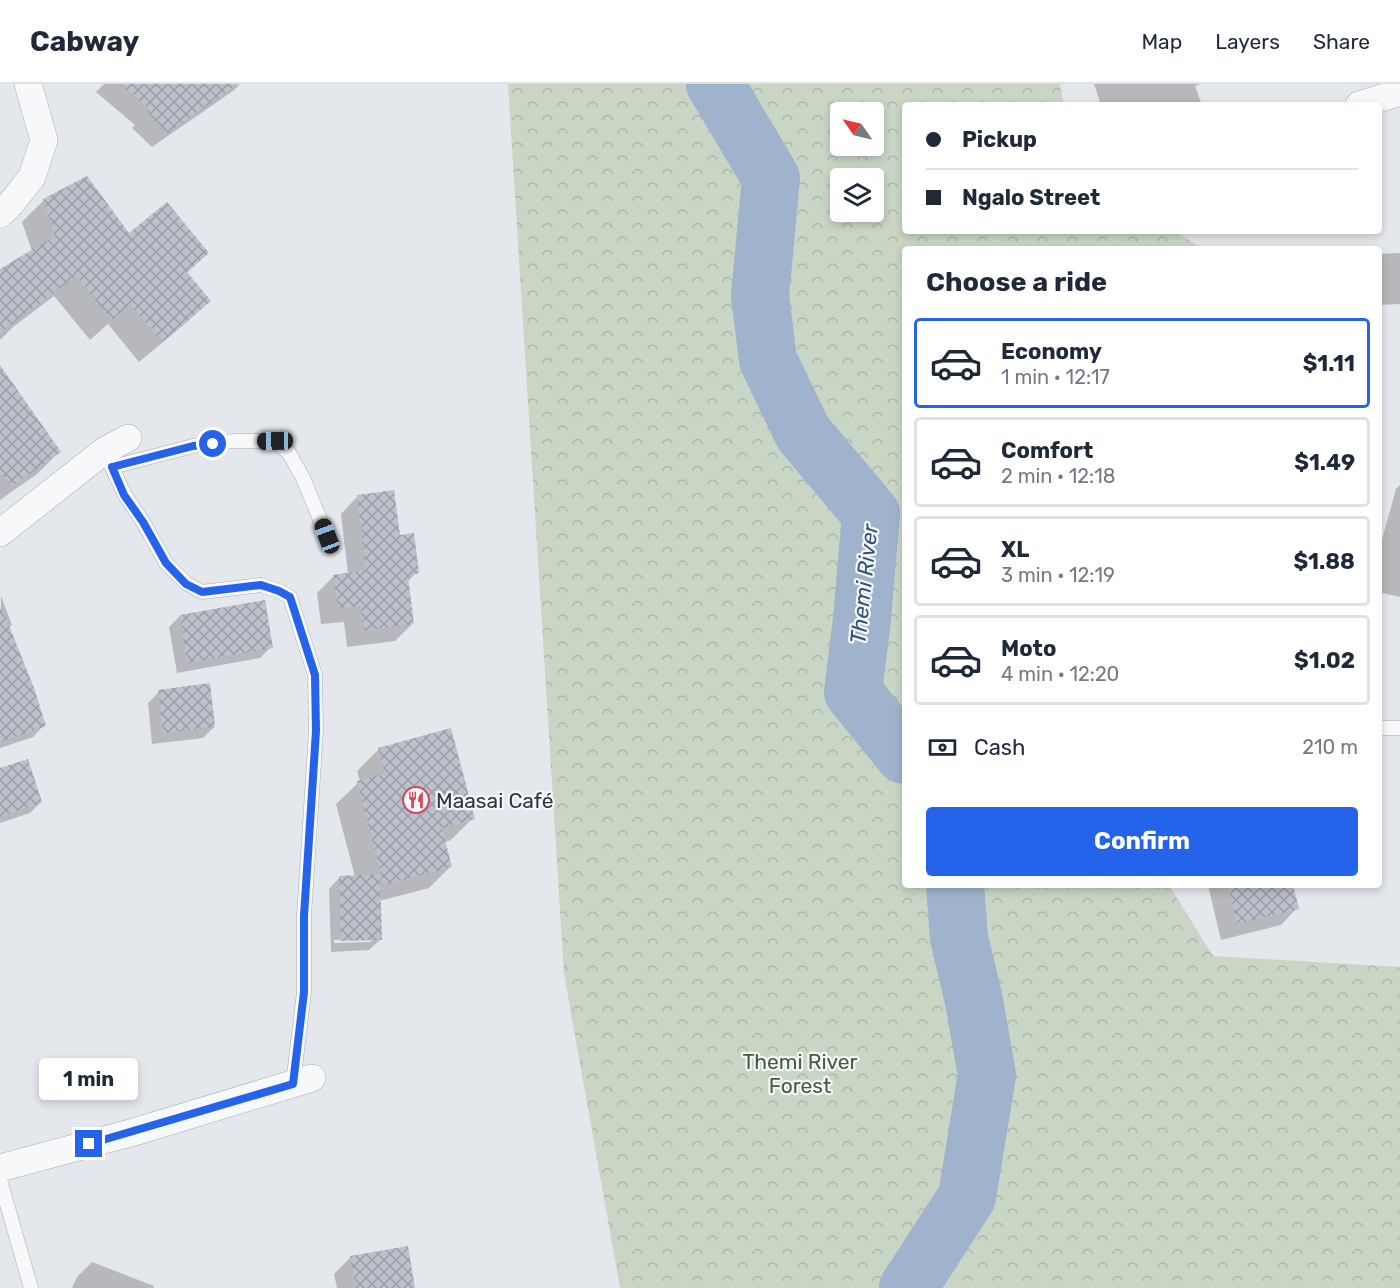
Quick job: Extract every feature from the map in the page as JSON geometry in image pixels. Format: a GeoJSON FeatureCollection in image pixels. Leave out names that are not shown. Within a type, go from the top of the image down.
{"type":"FeatureCollection","features":[{"type":"Feature","properties":{"kind":"street"},"geometry":{"type":"LineString","coordinates":[[0,214],[32,177],[44,140],[28,84]]}},
{"type":"Feature","properties":{"kind":"street"},"geometry":{"type":"LineString","coordinates":[[1369,102],[1400,93]]}},
{"type":"Feature","properties":{"kind":"street"},"geometry":{"type":"LineString","coordinates":[[0,533],[108,459],[128,438]]}},
{"type":"Feature","properties":{"kind":"street"},"geometry":{"type":"LineString","coordinates":[[0,1168],[134,1132],[302,1081]]}},
{"type":"Feature","properties":{"kind":"lane"},"geometry":{"type":"LineString","coordinates":[[302,1081],[304,916],[316,731],[315,675],[290,597],[261,585],[202,592],[186,584],[166,563],[143,522],[124,495],[108,459],[233,441],[275,441],[290,453],[327,536]]}},
{"type":"Feature","properties":{"kind":"lane"},"geometry":{"type":"LineString","coordinates":[[1382,728],[1400,728]]}},
{"type":"Feature","properties":{"kind":"lane"},"geometry":{"type":"LineString","coordinates":[[0,1180],[31,1288]]}},
{"type":"Feature","properties":{"kind":"green space","name":"Themi River Forest"},"geometry":{"type":"Polygon","coordinates":[[[508,84],[1060,84],[1063,102],[902,102],[902,234],[1179,234],[1198,246],[902,246],[902,888],[1171,888],[1213,956],[1400,967],[1400,1288],[620,1288],[564,974],[508,84]]]}},
{"type":"Feature","properties":{"kind":"building"},"geometry":{"type":"Polygon","coordinates":[[[120,84],[238,84],[168,133],[147,112],[150,110],[120,84]]]}},
{"type":"Feature","properties":{"kind":"building"},"geometry":{"type":"Polygon","coordinates":[[[87,176],[129,233],[167,202],[209,253],[187,272],[211,301],[162,342],[130,304],[112,320],[76,276],[0,333],[0,269],[55,236],[43,199],[87,176]]]}},
{"type":"Feature","properties":{"kind":"building"},"geometry":{"type":"Polygon","coordinates":[[[0,365],[61,452],[13,486],[0,473],[0,365]]]}},
{"type":"Feature","properties":{"kind":"building"},"geometry":{"type":"Polygon","coordinates":[[[394,490],[400,535],[414,533],[419,573],[408,577],[414,624],[364,631],[360,606],[338,608],[333,575],[366,570],[357,495],[394,490]]]}},
{"type":"Feature","properties":{"kind":"building"},"geometry":{"type":"Polygon","coordinates":[[[265,600],[273,648],[187,663],[180,615],[265,600]]]}},
{"type":"Feature","properties":{"kind":"building"},"geometry":{"type":"Polygon","coordinates":[[[0,608],[2,608],[34,688],[46,726],[0,742],[0,608]]]}},
{"type":"Feature","properties":{"kind":"building"},"geometry":{"type":"Polygon","coordinates":[[[210,683],[215,727],[163,733],[158,690],[210,683]]]}},
{"type":"Feature","properties":{"kind":"building","name":"Maasai Café"},"geometry":{"type":"Polygon","coordinates":[[[451,728],[475,819],[442,828],[452,867],[384,885],[357,781],[385,773],[378,748],[451,728]]]}},
{"type":"Feature","properties":{"kind":"building"},"geometry":{"type":"Polygon","coordinates":[[[28,759],[42,802],[0,817],[0,768],[28,759]]]}},
{"type":"Feature","properties":{"kind":"building"},"geometry":{"type":"Polygon","coordinates":[[[380,874],[382,940],[341,941],[339,876],[380,874]]]}},
{"type":"Feature","properties":{"kind":"building"},"geometry":{"type":"Polygon","coordinates":[[[1229,888],[1294,888],[1299,909],[1237,924],[1229,888]]]}},
{"type":"Feature","properties":{"kind":"building"},"geometry":{"type":"Polygon","coordinates":[[[408,1246],[415,1288],[356,1288],[350,1256],[408,1246]]]}},
{"type":"Feature","properties":{"kind":"waterway","name":"Themi River"},"geometry":{"type":"LineString","coordinates":[[715,84],[771,178],[760,296],[768,360],[803,433],[871,514],[853,692],[902,753]]}},
{"type":"Feature","properties":{"kind":"waterway","name":"Themi River"},"geometry":{"type":"LineString","coordinates":[[908,1288],[967,1197],[987,1075],[974,1001],[959,938],[955,888]]}},
{"type":"Feature","properties":{"kind":"place","name":"Maasai Café"},"geometry":{"type":"Point","coordinates":[416,800]}},
{"type":"Feature","properties":{"kind":"route"},"geometry":{"type":"LineString","coordinates":[[89,1144],[293,1084],[304,992],[304,916],[316,731],[315,675],[290,597],[261,585],[202,592],[186,584],[166,563],[143,522],[124,495],[112,467],[193,446],[213,444]]}}]}
